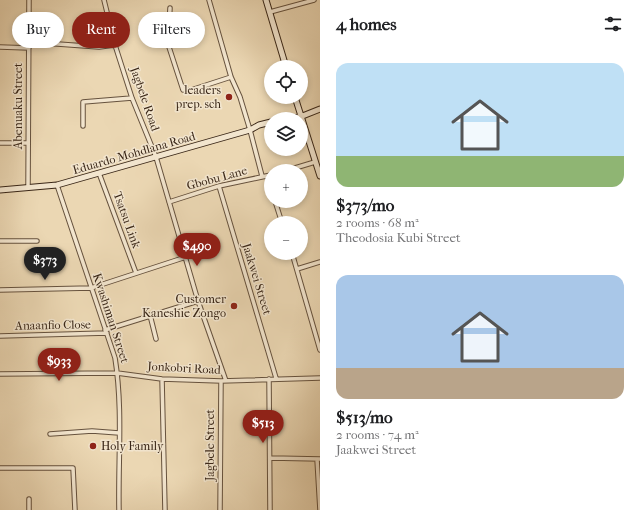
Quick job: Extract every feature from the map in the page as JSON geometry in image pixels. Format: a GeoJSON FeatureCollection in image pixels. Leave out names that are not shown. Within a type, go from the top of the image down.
{"type":"FeatureCollection","features":[{"type":"Feature","properties":{"kind":"main road"},"geometry":{"type":"LineString","coordinates":[[266,0],[284,60]]}},
{"type":"Feature","properties":{"kind":"main road"},"geometry":{"type":"LineString","coordinates":[[308,114],[320,109]]}},
{"type":"Feature","properties":{"kind":"main road","name":"Eduardo Mohdlana Road"},"geometry":{"type":"LineString","coordinates":[[0,190],[57,185],[250,130],[264,124]]}},
{"type":"Feature","properties":{"kind":"main road"},"geometry":{"type":"LineString","coordinates":[[308,141],[320,176]]}},
{"type":"Feature","properties":{"kind":"street","name":"Abenuaku Street"},"geometry":{"type":"LineString","coordinates":[[29,0],[29,12]]}},
{"type":"Feature","properties":{"kind":"street","name":"Jagbele Road"},"geometry":{"type":"LineString","coordinates":[[104,0],[107,12]]}},
{"type":"Feature","properties":{"kind":"street"},"geometry":{"type":"LineString","coordinates":[[209,0],[231,77],[240,96],[262,176]]}},
{"type":"Feature","properties":{"kind":"street"},"geometry":{"type":"LineString","coordinates":[[270,12],[314,0]]}},
{"type":"Feature","properties":{"kind":"street"},"geometry":{"type":"LineString","coordinates":[[170,8],[168,44],[183,90],[191,90],[231,77]]}},
{"type":"Feature","properties":{"kind":"street"},"geometry":{"type":"LineString","coordinates":[[0,47],[12,47]]}},
{"type":"Feature","properties":{"kind":"street","name":"Abenuaku Street"},"geometry":{"type":"LineString","coordinates":[[28,48],[28,187]]}},
{"type":"Feature","properties":{"kind":"street","name":"Jagbele Road"},"geometry":{"type":"LineString","coordinates":[[116,48],[132,98],[156,157]]}},
{"type":"Feature","properties":{"kind":"street"},"geometry":{"type":"LineString","coordinates":[[83,126],[83,102],[132,98]]}},
{"type":"Feature","properties":{"kind":"street"},"geometry":{"type":"LineString","coordinates":[[0,143],[28,143]]}},
{"type":"Feature","properties":{"kind":"street"},"geometry":{"type":"LineString","coordinates":[[156,157],[198,301],[226,381]]}},
{"type":"Feature","properties":{"kind":"street"},"geometry":{"type":"LineString","coordinates":[[308,164],[315,162]]}},
{"type":"Feature","properties":{"kind":"street","name":"Tsatsu Link"},"geometry":{"type":"LineString","coordinates":[[99,173],[136,273]]}},
{"type":"Feature","properties":{"kind":"street","name":"Gbobu Lane"},"geometry":{"type":"LineString","coordinates":[[169,202],[219,186],[262,176]]}},
{"type":"Feature","properties":{"kind":"street","name":"Kwashiman Street"},"geometry":{"type":"LineString","coordinates":[[57,185],[115,358],[119,433],[119,510]]}},
{"type":"Feature","properties":{"kind":"street","name":"Jaakwei Street"},"geometry":{"type":"LineString","coordinates":[[219,186],[276,378]]}},
{"type":"Feature","properties":{"kind":"street"},"geometry":{"type":"LineString","coordinates":[[0,241],[38,241]]}},
{"type":"Feature","properties":{"kind":"street"},"geometry":{"type":"LineString","coordinates":[[0,290],[91,288],[186,257]]}},
{"type":"Feature","properties":{"kind":"street"},"geometry":{"type":"LineString","coordinates":[[294,260],[320,350]]}},
{"type":"Feature","properties":{"kind":"street"},"geometry":{"type":"LineString","coordinates":[[297,269],[320,262]]}},
{"type":"Feature","properties":{"kind":"street","name":"Anaanfio Close"},"geometry":{"type":"LineString","coordinates":[[0,336],[106,332],[150,315],[198,301]]}},
{"type":"Feature","properties":{"kind":"street"},"geometry":{"type":"LineString","coordinates":[[150,315],[156,339]]}},
{"type":"Feature","properties":{"kind":"street","name":"Jonkobri Road"},"geometry":{"type":"LineString","coordinates":[[0,374],[117,373],[162,379],[221,381],[276,378],[320,378]]}},
{"type":"Feature","properties":{"kind":"street"},"geometry":{"type":"LineString","coordinates":[[162,379],[165,510]]}},
{"type":"Feature","properties":{"kind":"street"},"geometry":{"type":"LineString","coordinates":[[269,379],[271,458],[270,510]]}},
{"type":"Feature","properties":{"kind":"street","name":"Jagbele Street"},"geometry":{"type":"LineString","coordinates":[[220,510],[221,381]]}},
{"type":"Feature","properties":{"kind":"street"},"geometry":{"type":"LineString","coordinates":[[50,434],[92,431],[119,433]]}},
{"type":"Feature","properties":{"kind":"street"},"geometry":{"type":"LineString","coordinates":[[271,458],[319,459],[320,510]]}},
{"type":"Feature","properties":{"kind":"street"},"geometry":{"type":"LineString","coordinates":[[0,468],[73,468],[74,510]]}},
{"type":"Feature","properties":{"kind":"street"},"geometry":{"type":"LineString","coordinates":[[29,500],[29,510]]}},
{"type":"Feature","properties":{"kind":"place","name":"leaders prep. sch"},"geometry":{"type":"Point","coordinates":[229,97]}},
{"type":"Feature","properties":{"kind":"place","name":"Customer Kaneshie Zongo"},"geometry":{"type":"Point","coordinates":[234,306]}},
{"type":"Feature","properties":{"kind":"place","name":"Holy Family"},"geometry":{"type":"Point","coordinates":[93,446]}}]}
